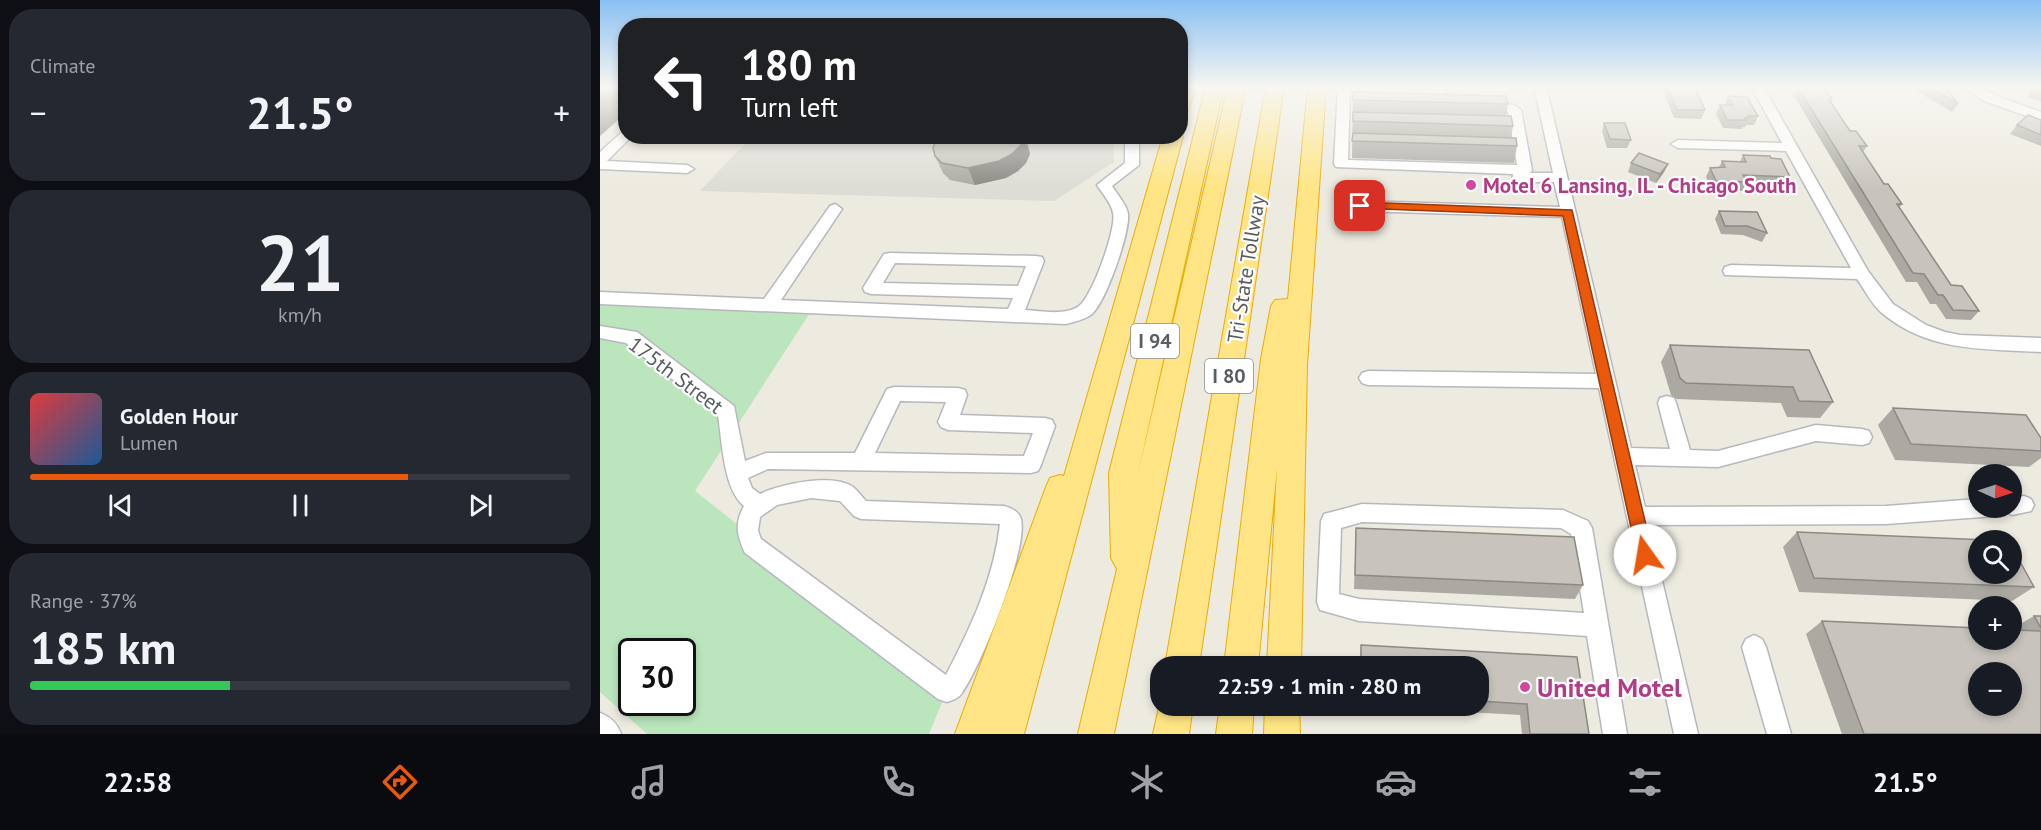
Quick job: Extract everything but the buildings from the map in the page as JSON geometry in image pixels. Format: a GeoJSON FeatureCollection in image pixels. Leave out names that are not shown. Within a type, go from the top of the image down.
{"type":"FeatureCollection","features":[{"type":"Feature","properties":{"kind":"highway","name":"I 94"},"geometry":{"type":"LineString","coordinates":[[1128,599],[1123,473],[1207,120]]}},
{"type":"Feature","properties":{"kind":"highway","name":"Tri-State Tollway"},"geometry":{"type":"LineString","coordinates":[[1128,599],[1230,120]]}},
{"type":"Feature","properties":{"kind":"highway","name":"Tri-State Tollway"},"geometry":{"type":"LineString","coordinates":[[1184,656],[1270,120]]}},
{"type":"Feature","properties":{"kind":"highway"},"geometry":{"type":"LineString","coordinates":[[1284,656],[1293,376],[1313,120]]}},
{"type":"Feature","properties":{"kind":"highway"},"geometry":{"type":"LineString","coordinates":[[1006,734],[1171,144]]}},
{"type":"Feature","properties":{"kind":"highway"},"geometry":{"type":"LineString","coordinates":[[1242,656],[1274,359],[1309,160]]}},
{"type":"Feature","properties":{"kind":"highway"},"geometry":{"type":"LineString","coordinates":[[973,734],[1060,487],[1100,403]]}},
{"type":"Feature","properties":{"kind":"highway","name":"I 80"},"geometry":{"type":"LineString","coordinates":[[1096,734],[1128,599]]}},
{"type":"Feature","properties":{"kind":"highway"},"geometry":{"type":"LineString","coordinates":[[1172,734],[1174,716]]}},
{"type":"Feature","properties":{"kind":"highway"},"geometry":{"type":"LineString","coordinates":[[1234,734],[1236,716]]}},
{"type":"Feature","properties":{"kind":"highway"},"geometry":{"type":"LineString","coordinates":[[1281,734],[1282,716]]}},
{"type":"Feature","properties":{"kind":"street"},"geometry":{"type":"LineString","coordinates":[[1348,120],[1347,145],[1341,164],[1525,170],[1515,149],[1511,127],[1512,120]]}},
{"type":"Feature","properties":{"kind":"street"},"geometry":{"type":"LineString","coordinates":[[1548,120],[1686,734]]}},
{"type":"Feature","properties":{"kind":"street"},"geometry":{"type":"LineString","coordinates":[[1776,120],[1862,274],[1887,308],[1920,330],[1960,342],[2041,345]]}},
{"type":"Feature","properties":{"kind":"street"},"geometry":{"type":"LineString","coordinates":[[600,160],[618,143]]}},
{"type":"Feature","properties":{"kind":"street"},"geometry":{"type":"LineString","coordinates":[[600,298],[1066,318],[1085,311],[1098,295],[1120,227],[1120,212],[1104,185],[1132,165],[1132,144]]}},
{"type":"Feature","properties":{"kind":"street"},"geometry":{"type":"LineString","coordinates":[[1678,144],[1791,147]]}},
{"type":"Feature","properties":{"kind":"street"},"geometry":{"type":"LineString","coordinates":[[600,165],[687,169]]}},
{"type":"Feature","properties":{"kind":"street"},"geometry":{"type":"LineString","coordinates":[[1523,211],[1518,177],[1561,178]]}},
{"type":"Feature","properties":{"kind":"street"},"geometry":{"type":"LineString","coordinates":[[1360,206],[1568,212]]}},
{"type":"Feature","properties":{"kind":"street"},"geometry":{"type":"LineString","coordinates":[[768,306],[835,209]]}},
{"type":"Feature","properties":{"kind":"street"},"geometry":{"type":"LineString","coordinates":[[1014,316],[1036,261],[890,258],[871,288],[1022,292]]}},
{"type":"Feature","properties":{"kind":"street"},"geometry":{"type":"LineString","coordinates":[[1731,271],[1862,274]]}},
{"type":"Feature","properties":{"kind":"street","name":"175th Street"},"geometry":{"type":"LineString","coordinates":[[600,332],[631,337],[727,411],[737,474],[744,494],[757,504]]}},
{"type":"Feature","properties":{"kind":"street"},"geometry":{"type":"LineString","coordinates":[[1368,378],[1606,381]]}},
{"type":"Feature","properties":{"kind":"street"},"geometry":{"type":"LineString","coordinates":[[737,474],[766,461],[1031,465],[1045,426],[948,422],[958,395],[894,394],[861,461]]}},
{"type":"Feature","properties":{"kind":"street"},"geometry":{"type":"LineString","coordinates":[[1667,403],[1682,458]]}},
{"type":"Feature","properties":{"kind":"street"},"geometry":{"type":"LineString","coordinates":[[1622,456],[1718,459],[1816,433],[1862,437]]}},
{"type":"Feature","properties":{"kind":"street"},"geometry":{"type":"LineString","coordinates":[[811,489],[845,492],[861,510],[1004,515],[1011,520],[1011,535],[991,602],[953,686],[947,690],[753,546],[747,535],[746,524],[757,504],[783,493],[811,489]]}},
{"type":"Feature","properties":{"kind":"street"},"geometry":{"type":"LineString","coordinates":[[1636,516],[1886,515],[1968,509]]}},
{"type":"Feature","properties":{"kind":"street"},"geometry":{"type":"LineString","coordinates":[[1597,625],[1359,610],[1328,602],[1331,521],[1362,513],[1563,519],[1581,528],[1615,734]]}},
{"type":"Feature","properties":{"kind":"street"},"geometry":{"type":"LineString","coordinates":[[1754,647],[1779,734]]}},
{"type":"Feature","properties":{"kind":"street"},"geometry":{"type":"LineString","coordinates":[[600,725],[609,734]]}},
{"type":"Feature","properties":{"kind":"shaded area"},"geometry":{"type":"Polygon","coordinates":[[[744,144],[1114,144],[1114,162],[1054,201],[700,191],[744,144]]]}},
{"type":"Feature","properties":{"kind":"green space"},"geometry":{"type":"Polygon","coordinates":[[[600,298],[813,308],[695,491],[947,690],[929,734],[647,734],[627,716],[696,716],[696,638],[618,638],[618,708],[600,692],[600,298]]]}},
{"type":"Feature","properties":{"kind":"tunnel"},"geometry":{"type":"LineString","coordinates":[[1519,182],[1520,191]]}},
{"type":"Feature","properties":{"kind":"place","name":"Motel 6 Lansing, IL - Chicago South"},"geometry":{"type":"Point","coordinates":[1471,185]}},
{"type":"Feature","properties":{"kind":"place","name":"United Motel"},"geometry":{"type":"Point","coordinates":[1525,687]}},
{"type":"Feature","properties":{"kind":"route"},"geometry":{"type":"LineString","coordinates":[[1360,206],[1568,212],[1645,555]]}}]}
